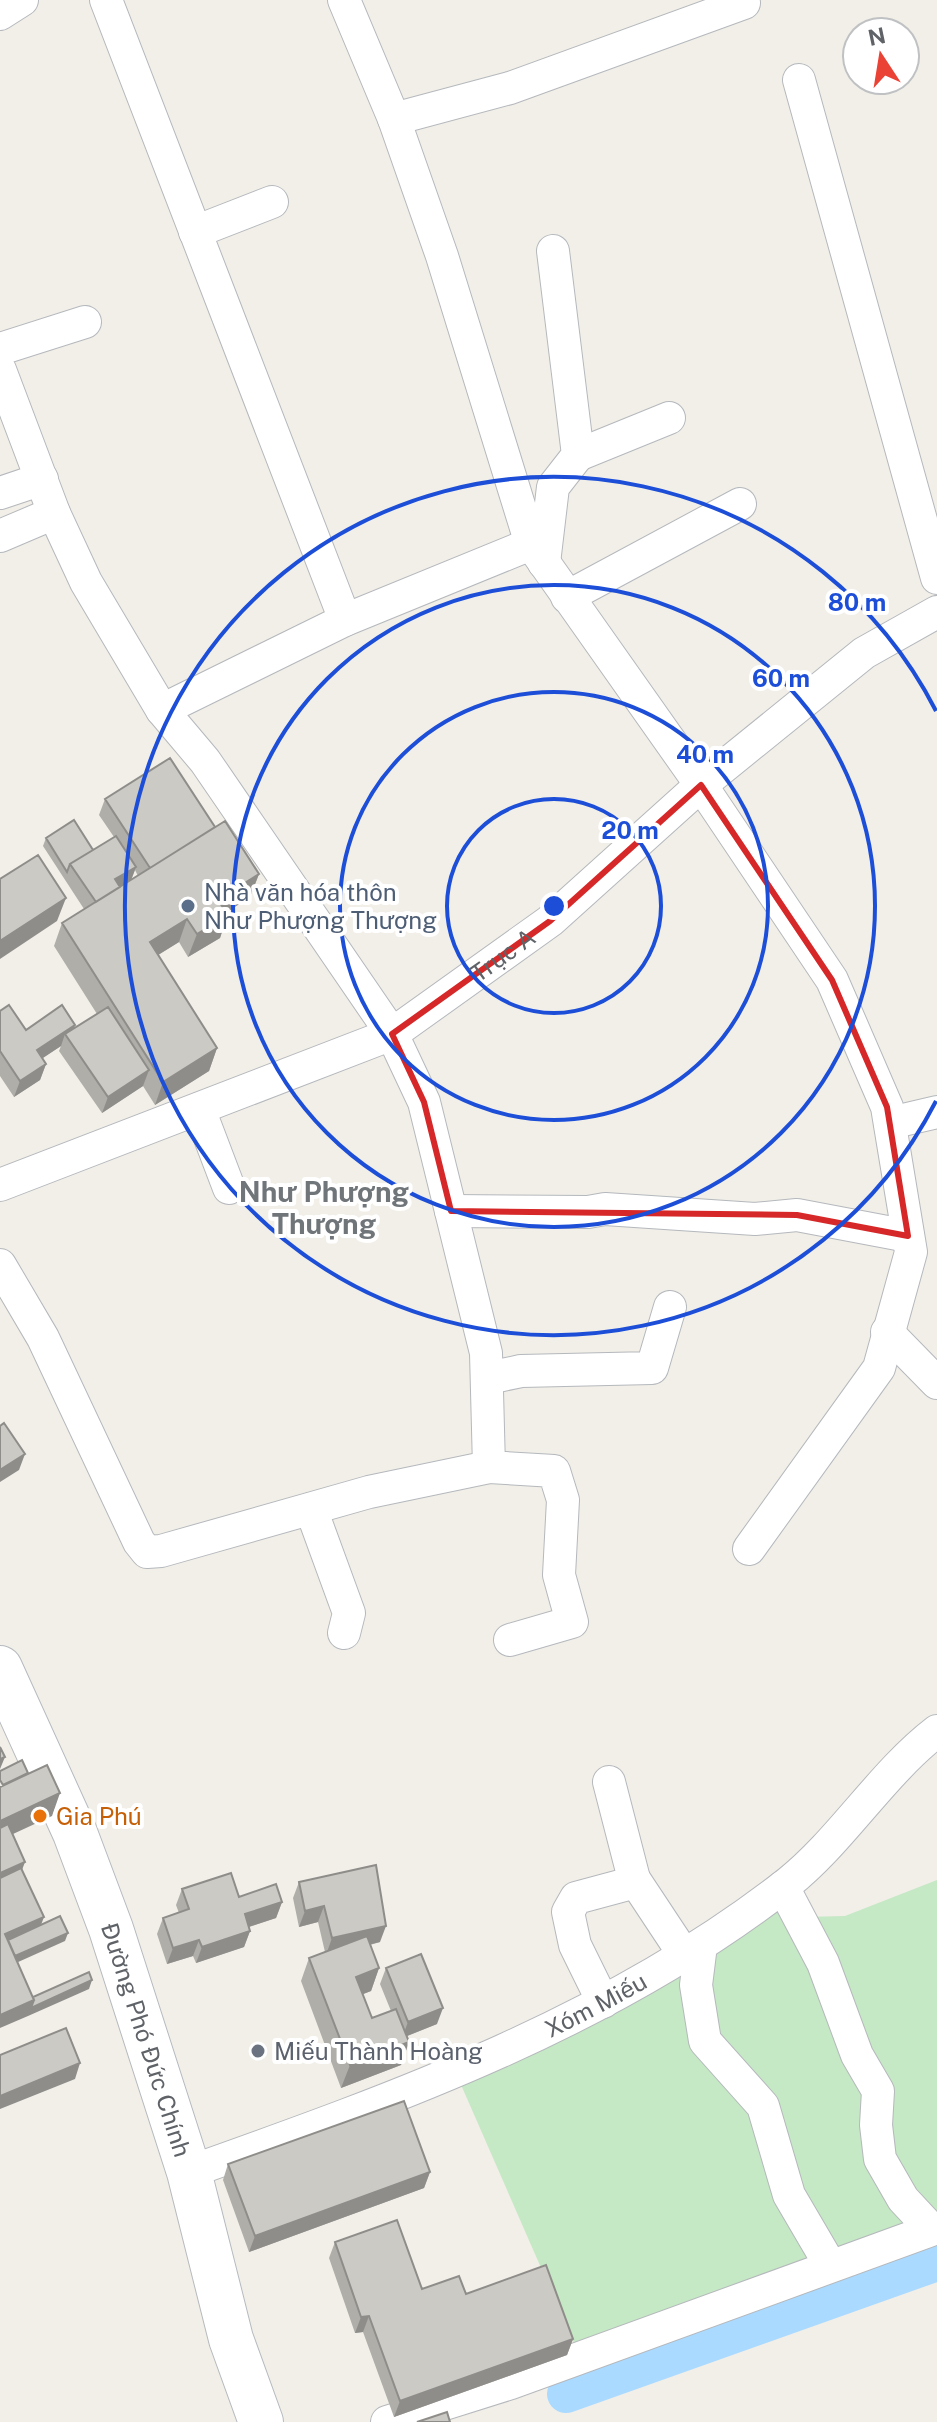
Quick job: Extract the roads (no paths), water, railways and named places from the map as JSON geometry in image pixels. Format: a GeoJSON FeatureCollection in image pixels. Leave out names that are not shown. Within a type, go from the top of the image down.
{"type":"FeatureCollection","features":[{"type":"Feature","properties":{"kind":"main road","name":"Đường Phó Đức Chính"},"geometry":{"type":"LineString","coordinates":[[0,1668],[80,1847],[111,1929],[189,2172],[231,2339],[261,2422]]}},
{"type":"Feature","properties":{"kind":"street"},"geometry":{"type":"LineString","coordinates":[[0,14],[22,0]]}},
{"type":"Feature","properties":{"kind":"street"},"geometry":{"type":"LineString","coordinates":[[106,0],[345,620]]}},
{"type":"Feature","properties":{"kind":"street"},"geometry":{"type":"LineString","coordinates":[[344,0],[394,119],[442,256],[537,554],[701,785],[832,980],[887,1107],[919,1246],[887,1332],[879,1368],[749,1549]]}},
{"type":"Feature","properties":{"kind":"street"},"geometry":{"type":"LineString","coordinates":[[394,119],[510,88],[744,3]]}},
{"type":"Feature","properties":{"kind":"street"},"geometry":{"type":"LineString","coordinates":[[799,80],[937,578]]}},
{"type":"Feature","properties":{"kind":"street"},"geometry":{"type":"LineString","coordinates":[[195,232],[272,202]]}},
{"type":"Feature","properties":{"kind":"street"},"geometry":{"type":"LineString","coordinates":[[553,251],[578,455]]}},
{"type":"Feature","properties":{"kind":"street"},"geometry":{"type":"LineString","coordinates":[[0,349],[85,322]]}},
{"type":"Feature","properties":{"kind":"street"},"geometry":{"type":"LineString","coordinates":[[0,370],[54,513],[86,582],[162,710],[205,761],[392,1034],[424,1102],[486,1353],[489,1467]]}},
{"type":"Feature","properties":{"kind":"street"},"geometry":{"type":"LineString","coordinates":[[537,554],[553,487],[578,455],[669,418]]}},
{"type":"Feature","properties":{"kind":"street"},"geometry":{"type":"LineString","coordinates":[[0,493],[42,479]]}},
{"type":"Feature","properties":{"kind":"street"},"geometry":{"type":"LineString","coordinates":[[567,597],[740,504]]}},
{"type":"Feature","properties":{"kind":"street"},"geometry":{"type":"LineString","coordinates":[[0,536],[54,513]]}},
{"type":"Feature","properties":{"kind":"street"},"geometry":{"type":"LineString","coordinates":[[162,710],[345,620],[537,554]]}},
{"type":"Feature","properties":{"kind":"street","name":"Trục A"},"geometry":{"type":"LineString","coordinates":[[0,1185],[392,1034],[550,921],[701,785],[864,653],[937,612]]}},
{"type":"Feature","properties":{"kind":"street"},"geometry":{"type":"LineString","coordinates":[[199,1109],[229,1188]]}},
{"type":"Feature","properties":{"kind":"street"},"geometry":{"type":"LineString","coordinates":[[890,1123],[937,1112]]}},
{"type":"Feature","properties":{"kind":"street"},"geometry":{"type":"LineString","coordinates":[[451,1211],[588,1212],[605,1209],[755,1219],[797,1215],[919,1246]]}},
{"type":"Feature","properties":{"kind":"street"},"geometry":{"type":"LineString","coordinates":[[0,1265],[43,1338],[139,1542],[147,1552],[161,1551],[311,1509],[489,1467],[554,1471],[563,1500],[559,1575],[572,1622],[510,1640]]}},
{"type":"Feature","properties":{"kind":"street"},"geometry":{"type":"LineString","coordinates":[[488,1378],[521,1371],[652,1368],[670,1307]]}},
{"type":"Feature","properties":{"kind":"street"},"geometry":{"type":"LineString","coordinates":[[887,1332],[937,1383]]}},
{"type":"Feature","properties":{"kind":"street"},"geometry":{"type":"LineString","coordinates":[[311,1509],[349,1613],[344,1633]]}},
{"type":"Feature","properties":{"kind":"street","name":"Xóm Miếu"},"geometry":{"type":"LineString","coordinates":[[189,2172],[392,2099],[603,2002],[692,1949],[783,1887],[937,1731]]}},
{"type":"Feature","properties":{"kind":"street"},"geometry":{"type":"LineString","coordinates":[[609,1782],[634,1879],[692,1949],[705,2041],[763,2106],[789,2195],[830,2265]]}},
{"type":"Feature","properties":{"kind":"street"},"geometry":{"type":"LineString","coordinates":[[603,2002],[575,1945],[568,1912],[576,1898],[634,1879]]}},
{"type":"Feature","properties":{"kind":"street"},"geometry":{"type":"LineString","coordinates":[[387,2422],[511,2383],[934,2228],[903,2199],[880,2159],[876,2125],[878,2091],[857,2055],[823,1963],[783,1887]]}},
{"type":"Feature","properties":{"kind":"waterway"},"geometry":{"type":"LineString","coordinates":[[566,2394],[937,2262]]}},
{"type":"Feature","properties":{"kind":"place","name":"Nhà văn hóa thôn Như Phượng Thượng"},"geometry":{"type":"Point","coordinates":[188,906]}},
{"type":"Feature","properties":{"kind":"place","name":"Gia Phú"},"geometry":{"type":"Point","coordinates":[40,1816]}},
{"type":"Feature","properties":{"kind":"place","name":"Miếu Thành Hoàng"},"geometry":{"type":"Point","coordinates":[258,2051]}},
{"type":"Feature","properties":{"kind":"district","name":"Như Phượng Thượng"},"geometry":{"type":"Point","coordinates":[324,1207]}}]}
